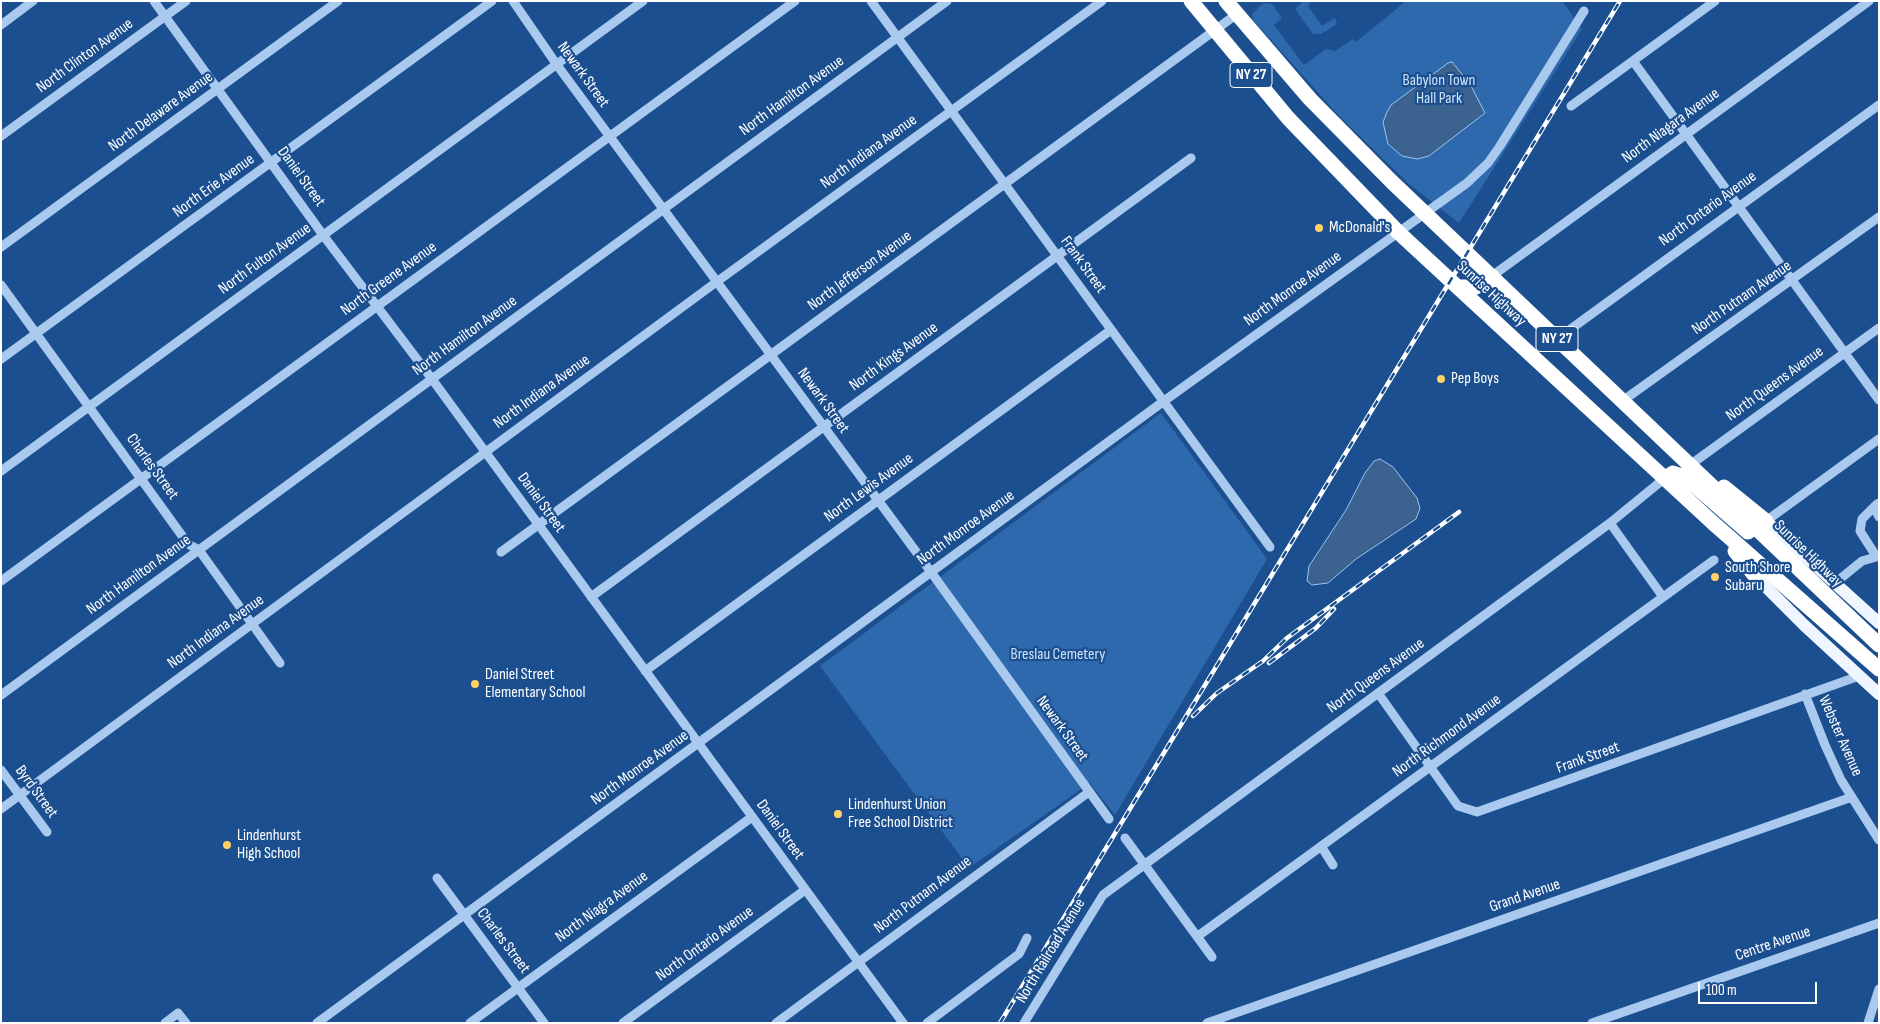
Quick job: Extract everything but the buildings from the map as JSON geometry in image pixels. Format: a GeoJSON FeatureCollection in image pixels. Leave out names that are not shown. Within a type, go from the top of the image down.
{"type":"FeatureCollection","features":[{"type":"Feature","properties":{"kind":"highway","name":"Sunrise Highway"},"geometry":{"type":"LineString","coordinates":[[1191,1],[1293,124],[1398,232],[1712,522],[1879,670]]}},
{"type":"Feature","properties":{"kind":"highway","name":"Sunrise Highway"},"geometry":{"type":"LineString","coordinates":[[1226,1],[1330,120],[1424,213],[1879,645]]}},
{"type":"Feature","properties":{"kind":"highway"},"geometry":{"type":"LineString","coordinates":[[1458,287],[1476,288],[1492,276]]}},
{"type":"Feature","properties":{"kind":"highway"},"geometry":{"type":"LineString","coordinates":[[1690,465],[1733,493],[1766,520]]}},
{"type":"Feature","properties":{"kind":"highway"},"geometry":{"type":"LineString","coordinates":[[1665,478],[1673,473],[1685,477],[1737,524],[1787,557]]}},
{"type":"Feature","properties":{"kind":"highway"},"geometry":{"type":"LineString","coordinates":[[1712,522],[1756,577]]}},
{"type":"Feature","properties":{"kind":"main road","name":"Sunrise Highway"},"geometry":{"type":"LineString","coordinates":[[1766,520],[1879,623]]}},
{"type":"Feature","properties":{"kind":"main road"},"geometry":{"type":"LineString","coordinates":[[1756,577],[1879,694]]}},
{"type":"Feature","properties":{"kind":"main road"},"geometry":{"type":"LineString","coordinates":[[1850,597],[1879,618]]}},
{"type":"Feature","properties":{"kind":"street"},"geometry":{"type":"LineString","coordinates":[[1,25],[33,1]]}},
{"type":"Feature","properties":{"kind":"street","name":"Daniel Street"},"geometry":{"type":"LineString","coordinates":[[154,1],[323,235],[432,379],[903,1023]]}},
{"type":"Feature","properties":{"kind":"street","name":"North Clinton Avenue"},"geometry":{"type":"LineString","coordinates":[[1,136],[186,1]]}},
{"type":"Feature","properties":{"kind":"street","name":"North Delaware Avenue"},"geometry":{"type":"LineString","coordinates":[[1,248],[338,1]]}},
{"type":"Feature","properties":{"kind":"street","name":"North Erie Avenue"},"geometry":{"type":"LineString","coordinates":[[1,359],[492,1]]}},
{"type":"Feature","properties":{"kind":"street","name":"Newark Street"},"geometry":{"type":"LineString","coordinates":[[513,1],[557,65],[931,572],[1109,819]]}},
{"type":"Feature","properties":{"kind":"street","name":"North Fulton Avenue"},"geometry":{"type":"LineString","coordinates":[[1,471],[643,1]]}},
{"type":"Feature","properties":{"kind":"street","name":"North Greene Avenue"},"geometry":{"type":"LineString","coordinates":[[1,581],[795,1]]}},
{"type":"Feature","properties":{"kind":"street","name":"Frank Street"},"geometry":{"type":"LineString","coordinates":[[871,1],[1270,547]]}},
{"type":"Feature","properties":{"kind":"street","name":"North Hamilton Avenue"},"geometry":{"type":"LineString","coordinates":[[1,695],[947,1]]}},
{"type":"Feature","properties":{"kind":"street","name":"North Indiana Avenue"},"geometry":{"type":"LineString","coordinates":[[1,809],[1102,1]]}},
{"type":"Feature","properties":{"kind":"street"},"geometry":{"type":"LineString","coordinates":[[1570,106],[1715,1]]}},
{"type":"Feature","properties":{"kind":"street","name":"North Niagara Avenue"},"geometry":{"type":"LineString","coordinates":[[1492,276],[1684,134],[1869,1]]}},
{"type":"Feature","properties":{"kind":"street","name":"North Monroe Avenue"},"geometry":{"type":"LineString","coordinates":[[317,1023],[1164,401],[1474,177],[1494,155],[1584,11]]}},
{"type":"Feature","properties":{"kind":"street","name":"North Jefferson Avenue"},"geometry":{"type":"LineString","coordinates":[[501,552],[1237,14]]}},
{"type":"Feature","properties":{"kind":"street"},"geometry":{"type":"LineString","coordinates":[[1633,61],[1684,134],[1879,400]]}},
{"type":"Feature","properties":{"kind":"street","name":"North Ontario Avenue"},"geometry":{"type":"LineString","coordinates":[[1557,338],[1879,105]]}},
{"type":"Feature","properties":{"kind":"street","name":"North Kings Avenue"},"geometry":{"type":"LineString","coordinates":[[591,597],[1191,158]]}},
{"type":"Feature","properties":{"kind":"street","name":"North Putnam Avenue"},"geometry":{"type":"LineString","coordinates":[[1621,402],[1780,286],[1792,281],[1879,218]]}},
{"type":"Feature","properties":{"kind":"street","name":"Charles Street"},"geometry":{"type":"LineString","coordinates":[[1,285],[143,478],[188,544],[199,550],[280,662]]}},
{"type":"Feature","properties":{"kind":"street","name":"North Queens Avenue"},"geometry":{"type":"LineString","coordinates":[[1690,465],[1879,328]]}},
{"type":"Feature","properties":{"kind":"street","name":"North Lewis Avenue"},"geometry":{"type":"LineString","coordinates":[[645,672],[1111,330]]}},
{"type":"Feature","properties":{"kind":"street"},"geometry":{"type":"LineString","coordinates":[[1766,520],[1879,439]]}},
{"type":"Feature","properties":{"kind":"street","name":"North Queens Avenue"},"geometry":{"type":"LineString","coordinates":[[1103,894],[1610,523],[1665,478]]}},
{"type":"Feature","properties":{"kind":"street"},"geometry":{"type":"LineString","coordinates":[[1878,504],[1875,509],[1879,517]]}},
{"type":"Feature","properties":{"kind":"street"},"geometry":{"type":"LineString","coordinates":[[1835,583],[1862,561],[1878,556],[1860,531],[1862,519],[1878,504]]}},
{"type":"Feature","properties":{"kind":"street"},"geometry":{"type":"LineString","coordinates":[[1610,523],[1663,597]]}},
{"type":"Feature","properties":{"kind":"street","name":"North Richmond Avenue"},"geometry":{"type":"LineString","coordinates":[[1198,936],[1714,560]]}},
{"type":"Feature","properties":{"kind":"street","name":"Frank Street"},"geometry":{"type":"LineString","coordinates":[[1378,693],[1458,806],[1481,812],[1859,676]]}},
{"type":"Feature","properties":{"kind":"street","name":"Webster Avenue"},"geometry":{"type":"LineString","coordinates":[[1805,694],[1825,745],[1852,797],[1879,840]]}},
{"type":"Feature","properties":{"kind":"street","name":"Byrd Street"},"geometry":{"type":"LineString","coordinates":[[1,770],[47,832]]}},
{"type":"Feature","properties":{"kind":"street","name":"North Putnam Avenue"},"geometry":{"type":"LineString","coordinates":[[776,1023],[1089,792]]}},
{"type":"Feature","properties":{"kind":"street","name":"Grand Avenue"},"geometry":{"type":"LineString","coordinates":[[1207,1023],[1852,797]]}},
{"type":"Feature","properties":{"kind":"street","name":"North Niagra Avenue"},"geometry":{"type":"LineString","coordinates":[[470,1023],[752,817]]}},
{"type":"Feature","properties":{"kind":"street"},"geometry":{"type":"LineString","coordinates":[[1125,838],[1212,957]]}},
{"type":"Feature","properties":{"kind":"street"},"geometry":{"type":"LineString","coordinates":[[1321,846],[1333,865]]}},
{"type":"Feature","properties":{"kind":"street","name":"Charles Street"},"geometry":{"type":"LineString","coordinates":[[437,878],[544,1023]]}},
{"type":"Feature","properties":{"kind":"street","name":"North Ontario Avenue"},"geometry":{"type":"LineString","coordinates":[[623,1023],[805,890]]}},
{"type":"Feature","properties":{"kind":"street","name":"North Railroad Avenue"},"geometry":{"type":"LineString","coordinates":[[1024,1023],[1103,894]]}},
{"type":"Feature","properties":{"kind":"street","name":"Centre Avenue"},"geometry":{"type":"LineString","coordinates":[[1592,1023],[1879,923]]}},
{"type":"Feature","properties":{"kind":"street"},"geometry":{"type":"LineString","coordinates":[[928,1023],[1019,954],[1027,938]]}},
{"type":"Feature","properties":{"kind":"street"},"geometry":{"type":"LineString","coordinates":[[1868,1023],[1879,989]]}},
{"type":"Feature","properties":{"kind":"street"},"geometry":{"type":"LineString","coordinates":[[165,1023],[178,1013],[186,1023]]}},
{"type":"Feature","properties":{"kind":"green space"},"geometry":{"type":"Polygon","coordinates":[[[1304,1],[1311,1],[1308,6],[1322,26],[1335,18],[1337,24],[1321,34],[1313,34],[1295,9],[1304,1]]]}},
{"type":"Feature","properties":{"kind":"green space","name":"Babylon Town Hall Park"},"geometry":{"type":"Polygon","coordinates":[[[1406,1],[1562,1],[1582,29],[1459,223],[1409,184],[1340,117],[1253,20],[1252,14],[1263,3],[1272,4],[1282,18],[1274,25],[1304,65],[1326,49],[1335,51],[1353,39],[1356,42],[1406,1]]]}},
{"type":"Feature","properties":{"kind":"green space","name":"Breslau Cemetery"},"geometry":{"type":"Polygon","coordinates":[[[1161,413],[1267,559],[1115,815],[1090,783],[969,868],[820,666],[1161,413]]]}},
{"type":"Feature","properties":{"kind":"shaded area"},"geometry":{"type":"Polygon","coordinates":[[[1452,62],[1470,84],[1485,113],[1429,156],[1417,159],[1402,156],[1388,144],[1383,122],[1387,112],[1391,105],[1452,62]]]}},
{"type":"Feature","properties":{"kind":"shaded area"},"geometry":{"type":"Polygon","coordinates":[[[1380,459],[1393,467],[1417,498],[1420,508],[1416,519],[1356,559],[1328,583],[1312,585],[1307,581],[1309,566],[1346,510],[1365,473],[1374,461],[1380,459]]]}},
{"type":"Feature","properties":{"kind":"railway"},"geometry":{"type":"LineString","coordinates":[[1000,1023],[1620,1]]}},
{"type":"Feature","properties":{"kind":"railway"},"geometry":{"type":"LineString","coordinates":[[1193,716],[1217,693],[1263,661],[1287,638],[1459,512]]}},
{"type":"Feature","properties":{"kind":"railway"},"geometry":{"type":"LineString","coordinates":[[1269,663],[1316,628],[1334,609]]}},
{"type":"Feature","properties":{"kind":"place","name":"McDonald's"},"geometry":{"type":"Point","coordinates":[1319,228]}},
{"type":"Feature","properties":{"kind":"place","name":"Pep Boys"},"geometry":{"type":"Point","coordinates":[1441,379]}},
{"type":"Feature","properties":{"kind":"place","name":"South Shore Subaru"},"geometry":{"type":"Point","coordinates":[1715,577]}},
{"type":"Feature","properties":{"kind":"place","name":"Daniel Street Elementary School"},"geometry":{"type":"Point","coordinates":[475,684]}},
{"type":"Feature","properties":{"kind":"place","name":"Lindenhurst Union Free School District"},"geometry":{"type":"Point","coordinates":[838,814]}},
{"type":"Feature","properties":{"kind":"place","name":"Lindenhurst High School"},"geometry":{"type":"Point","coordinates":[227,845]}}]}
